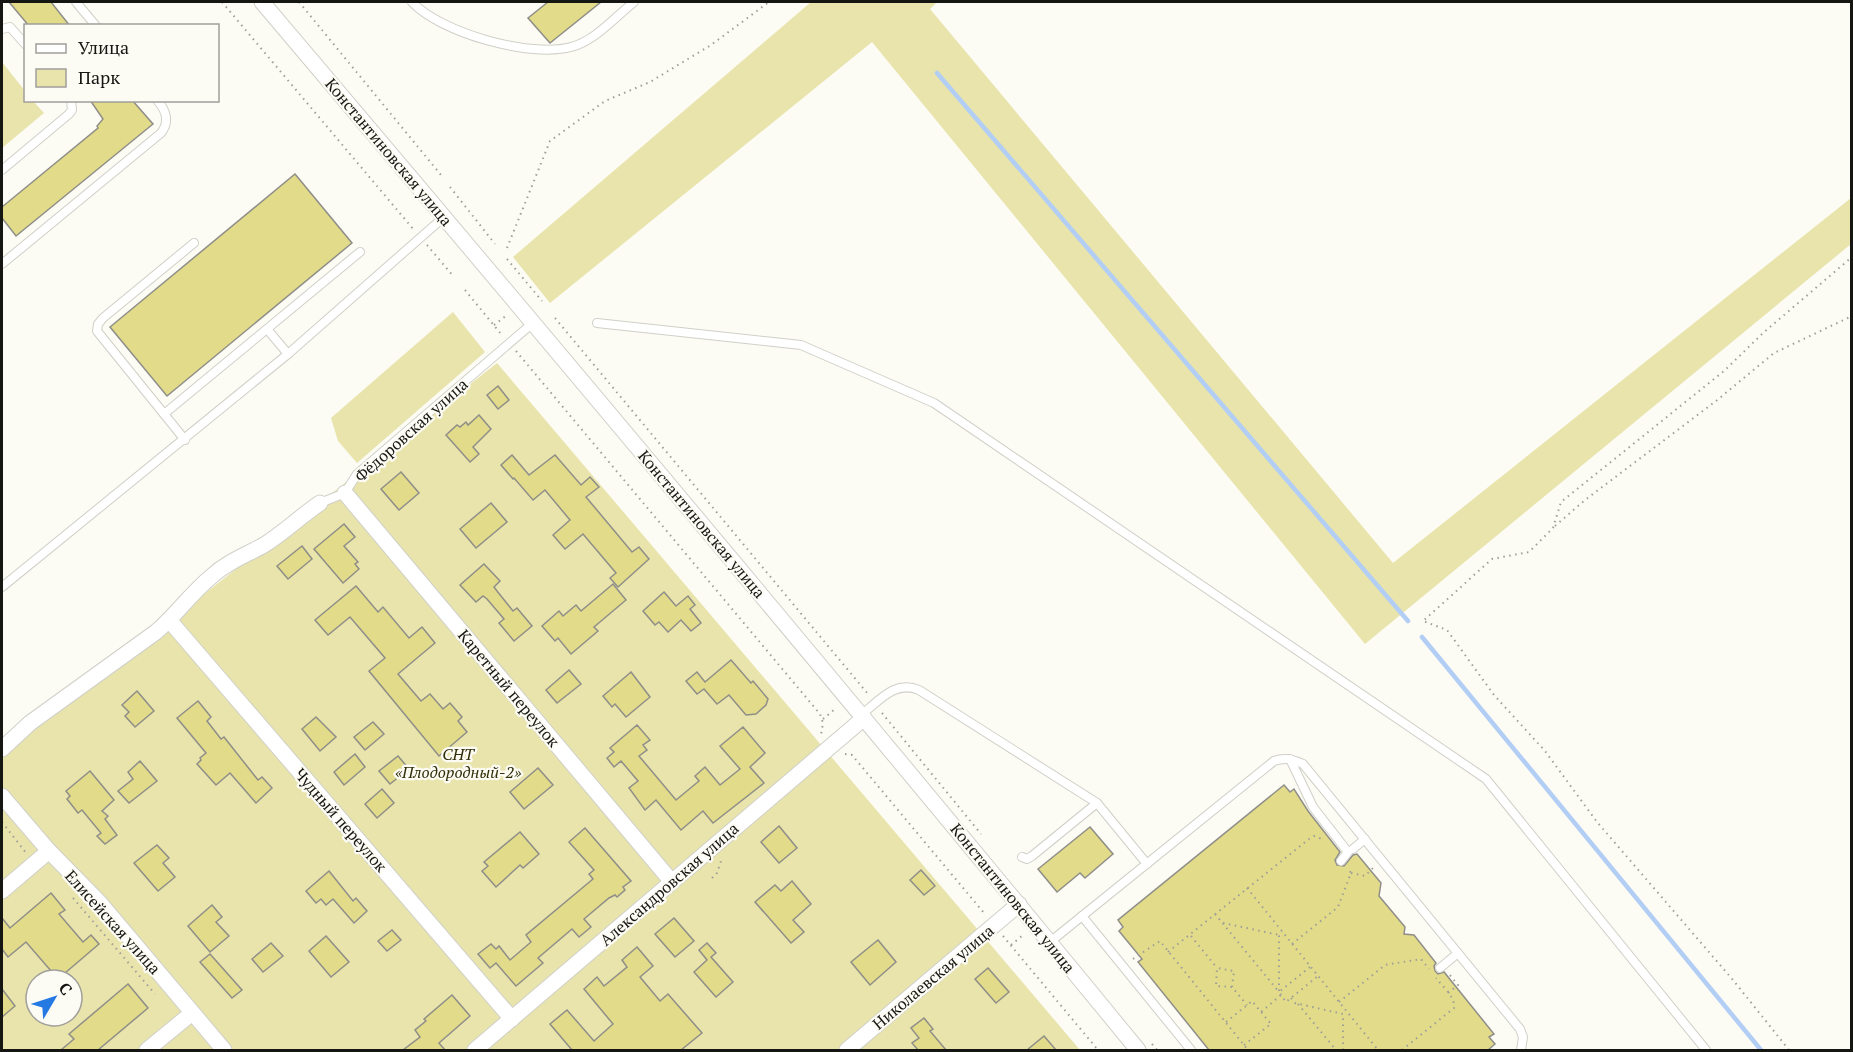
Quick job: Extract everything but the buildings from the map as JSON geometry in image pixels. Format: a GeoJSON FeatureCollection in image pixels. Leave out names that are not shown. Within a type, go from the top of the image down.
{"type":"FeatureCollection","features":[{"type":"Feature","properties":{"kind":"street","name":"Константиновская улица"},"geometry":{"type":"LineString","coordinates":[[262,2],[534,322],[1138,1050]]}},
{"type":"Feature","properties":{"kind":"street","name":"Каретный переулок"},"geometry":{"type":"LineString","coordinates":[[345,493],[672,882]]}},
{"type":"Feature","properties":{"kind":"street","name":"Фёдоровская улица"},"geometry":{"type":"LineString","coordinates":[[2,749],[30,723],[169,620],[212,575],[236,558],[265,544],[320,503]]}},
{"type":"Feature","properties":{"kind":"street","name":"Чудный переулок"},"geometry":{"type":"LineString","coordinates":[[169,620],[512,1019]]}},
{"type":"Feature","properties":{"kind":"street","name":"Александровская улица"},"geometry":{"type":"LineString","coordinates":[[475,1050],[863,716]]}},
{"type":"Feature","properties":{"kind":"street","name":"Елисейская улица"},"geometry":{"type":"LineString","coordinates":[[2,796],[49,851],[100,903],[224,1050]]}},
{"type":"Feature","properties":{"kind":"street"},"geometry":{"type":"LineString","coordinates":[[2,891],[49,851]]}},
{"type":"Feature","properties":{"kind":"street","name":"Николаевская улица"},"geometry":{"type":"LineString","coordinates":[[847,1050],[1019,904]]}},
{"type":"Feature","properties":{"kind":"street"},"geometry":{"type":"LineString","coordinates":[[147,1050],[192,1013]]}},
{"type":"Feature","properties":{"kind":"lane"},"geometry":{"type":"LineString","coordinates":[[76,2],[94,24]]}},
{"type":"Feature","properties":{"kind":"lane"},"geometry":{"type":"LineString","coordinates":[[412,2],[451,28],[483,40],[545,50],[571,47],[583,42],[634,2]]}},
{"type":"Feature","properties":{"kind":"lane"},"geometry":{"type":"LineString","coordinates":[[2,29],[9,27],[24,43]]}},
{"type":"Feature","properties":{"kind":"lane"},"geometry":{"type":"LineString","coordinates":[[2,170],[69,114],[72,110],[71,102]]}},
{"type":"Feature","properties":{"kind":"lane"},"geometry":{"type":"LineString","coordinates":[[3,259],[161,133],[165,126],[166,112],[158,102]]}},
{"type":"Feature","properties":{"kind":"lane"},"geometry":{"type":"LineString","coordinates":[[2,587],[288,354],[444,217]]}},
{"type":"Feature","properties":{"kind":"lane"},"geometry":{"type":"LineString","coordinates":[[185,440],[97,331],[98,324],[194,243]]}},
{"type":"Feature","properties":{"kind":"lane"},"geometry":{"type":"LineString","coordinates":[[164,414],[360,252]]}},
{"type":"Feature","properties":{"kind":"lane","name":"Фёдоровская улица"},"geometry":{"type":"LineString","coordinates":[[320,503],[345,493],[357,474],[534,322]]}},
{"type":"Feature","properties":{"kind":"lane"},"geometry":{"type":"LineString","coordinates":[[597,323],[801,345],[934,403],[1486,780],[1706,1050]]}},
{"type":"Feature","properties":{"kind":"lane"},"geometry":{"type":"LineString","coordinates":[[267,329],[288,354]]}},
{"type":"Feature","properties":{"kind":"lane"},"geometry":{"type":"LineString","coordinates":[[863,716],[894,689],[911,686],[919,690],[1097,803],[1147,864]]}},
{"type":"Feature","properties":{"kind":"lane"},"geometry":{"type":"LineString","coordinates":[[1050,942],[1274,761],[1282,758],[1290,759],[1303,764],[1520,1029],[1523,1037],[1521,1050]]}},
{"type":"Feature","properties":{"kind":"lane"},"geometry":{"type":"LineString","coordinates":[[1290,759],[1313,807],[1347,849],[1348,855],[1341,861]]}},
{"type":"Feature","properties":{"kind":"lane"},"geometry":{"type":"LineString","coordinates":[[1022,857],[1027,859],[1032,856],[1097,803]]}},
{"type":"Feature","properties":{"kind":"lane"},"geometry":{"type":"LineString","coordinates":[[1353,849],[1365,840]]}},
{"type":"Feature","properties":{"kind":"lane"},"geometry":{"type":"LineString","coordinates":[[1082,916],[1191,1050]]}},
{"type":"Feature","properties":{"kind":"lane"},"geometry":{"type":"LineString","coordinates":[[1440,968],[1458,953]]}},
{"type":"Feature","properties":{"kind":"path"},"geometry":{"type":"LineString","coordinates":[[222,2],[416,233]]}},
{"type":"Feature","properties":{"kind":"path"},"geometry":{"type":"LineString","coordinates":[[299,2],[441,175]]}},
{"type":"Feature","properties":{"kind":"path"},"geometry":{"type":"LineString","coordinates":[[507,248],[550,141],[605,101],[650,82],[711,45],[769,2]]}},
{"type":"Feature","properties":{"kind":"path"},"geometry":{"type":"LineString","coordinates":[[450,187],[495,244]]}},
{"type":"Feature","properties":{"kind":"path"},"geometry":{"type":"LineString","coordinates":[[425,243],[454,277]]}},
{"type":"Feature","properties":{"kind":"path"},"geometry":{"type":"LineString","coordinates":[[1553,528],[1562,502],[1724,371],[1762,333],[1851,257]]}},
{"type":"Feature","properties":{"kind":"path"},"geometry":{"type":"LineString","coordinates":[[507,259],[542,301]]}},
{"type":"Feature","properties":{"kind":"path"},"geometry":{"type":"LineString","coordinates":[[465,290],[503,336]]}},
{"type":"Feature","properties":{"kind":"path"},"geometry":{"type":"LineString","coordinates":[[527,298],[535,292]]}},
{"type":"Feature","properties":{"kind":"path"},"geometry":{"type":"LineString","coordinates":[[494,325],[507,315]]}},
{"type":"Feature","properties":{"kind":"path"},"geometry":{"type":"LineString","coordinates":[[1789,1050],[1597,822],[1545,751],[1494,695],[1447,630],[1423,621],[1492,559],[1529,552],[1585,500],[1716,401],[1774,353],[1851,316]]}},
{"type":"Feature","properties":{"kind":"path"},"geometry":{"type":"LineString","coordinates":[[555,318],[869,696]]}},
{"type":"Feature","properties":{"kind":"path"},"geometry":{"type":"LineString","coordinates":[[513,348],[805,696],[822,720],[821,735]]}},
{"type":"Feature","properties":{"kind":"path"},"geometry":{"type":"LineString","coordinates":[[822,720],[835,709]]}},
{"type":"Feature","properties":{"kind":"path"},"geometry":{"type":"LineString","coordinates":[[882,713],[987,842]]}},
{"type":"Feature","properties":{"kind":"path"},"geometry":{"type":"LineString","coordinates":[[843,753],[852,755],[988,918]]}},
{"type":"Feature","properties":{"kind":"path"},"geometry":{"type":"LineString","coordinates":[[2,822],[35,863]]}},
{"type":"Feature","properties":{"kind":"path"},"geometry":{"type":"LineString","coordinates":[[1168,952],[1309,838],[1319,837],[1326,842]]}},
{"type":"Feature","properties":{"kind":"path"},"geometry":{"type":"LineString","coordinates":[[712,878],[717,873],[722,860]]}},
{"type":"Feature","properties":{"kind":"path"},"geometry":{"type":"LineString","coordinates":[[1341,861],[1351,873],[1365,876],[1371,871]]}},
{"type":"Feature","properties":{"kind":"path"},"geometry":{"type":"LineString","coordinates":[[1292,944],[1338,907],[1351,873]]}},
{"type":"Feature","properties":{"kind":"path"},"geometry":{"type":"LineString","coordinates":[[1247,888],[1339,1002],[1345,1013],[1378,1050]]}},
{"type":"Feature","properties":{"kind":"path"},"geometry":{"type":"LineString","coordinates":[[68,892],[158,997]]}},
{"type":"Feature","properties":{"kind":"path"},"geometry":{"type":"LineString","coordinates":[[1215,914],[1286,1002],[1318,976]]}},
{"type":"Feature","properties":{"kind":"path"},"geometry":{"type":"LineString","coordinates":[[1222,923],[1279,935]]}},
{"type":"Feature","properties":{"kind":"path"},"geometry":{"type":"LineString","coordinates":[[1000,932],[1098,1050]]}},
{"type":"Feature","properties":{"kind":"path"},"geometry":{"type":"LineString","coordinates":[[1280,994],[1279,935],[1282,932]]}},
{"type":"Feature","properties":{"kind":"path"},"geometry":{"type":"LineString","coordinates":[[1011,945],[1023,935]]}},
{"type":"Feature","properties":{"kind":"path"},"geometry":{"type":"LineString","coordinates":[[1190,935],[1217,968],[1234,971],[1232,987]]}},
{"type":"Feature","properties":{"kind":"path"},"geometry":{"type":"LineString","coordinates":[[1139,954],[1160,941],[1248,1050]]}},
{"type":"Feature","properties":{"kind":"path"},"geometry":{"type":"LineString","coordinates":[[1339,1002],[1385,965],[1421,959],[1448,993],[1454,1003],[1454,1008],[1402,1050]]}},
{"type":"Feature","properties":{"kind":"path"},"geometry":{"type":"LineString","coordinates":[[1261,1012],[1310,967]]}},
{"type":"Feature","properties":{"kind":"path"},"geometry":{"type":"LineString","coordinates":[[1217,968],[1216,986],[1232,987],[1247,1005]]}},
{"type":"Feature","properties":{"kind":"path"},"geometry":{"type":"LineString","coordinates":[[1448,993],[1458,985],[1449,974]]}},
{"type":"Feature","properties":{"kind":"path"},"geometry":{"type":"LineString","coordinates":[[1291,998],[1336,1050]]}},
{"type":"Feature","properties":{"kind":"path"},"geometry":{"type":"LineString","coordinates":[[1226,1022],[1252,1001],[1271,1024],[1244,1046]]}},
{"type":"Feature","properties":{"kind":"path"},"geometry":{"type":"LineString","coordinates":[[1298,1004],[1345,1013]]}},
{"type":"Feature","properties":{"kind":"path"},"geometry":{"type":"LineString","coordinates":[[1343,1050],[1345,1013]]}},
{"type":"Feature","properties":{"kind":"green space"},"geometry":{"type":"Polygon","coordinates":[[[811,2],[937,2],[930,9],[1393,563],[1851,198],[1851,244],[1365,644],[872,42],[550,303],[513,257],[811,2]]]}},
{"type":"Feature","properties":{"kind":"green space"},"geometry":{"type":"Polygon","coordinates":[[[2,62],[24,90],[24,102],[34,102],[44,113],[2,148],[2,62]]]}},
{"type":"Feature","properties":{"kind":"green space"},"geometry":{"type":"Polygon","coordinates":[[[453,312],[485,352],[357,463],[338,441],[331,418],[453,312]]]}},
{"type":"Feature","properties":{"kind":"green space","name":"СНТ «Плодородный-2»"},"geometry":{"type":"Polygon","coordinates":[[[497,363],[1080,1050],[2,1050],[2,752],[497,363]]]}},
{"type":"Feature","properties":{"kind":"waterway"},"geometry":{"type":"LineString","coordinates":[[937,73],[1408,621]]}},
{"type":"Feature","properties":{"kind":"waterway"},"geometry":{"type":"LineString","coordinates":[[1422,637],[1761,1050]]}}]}
